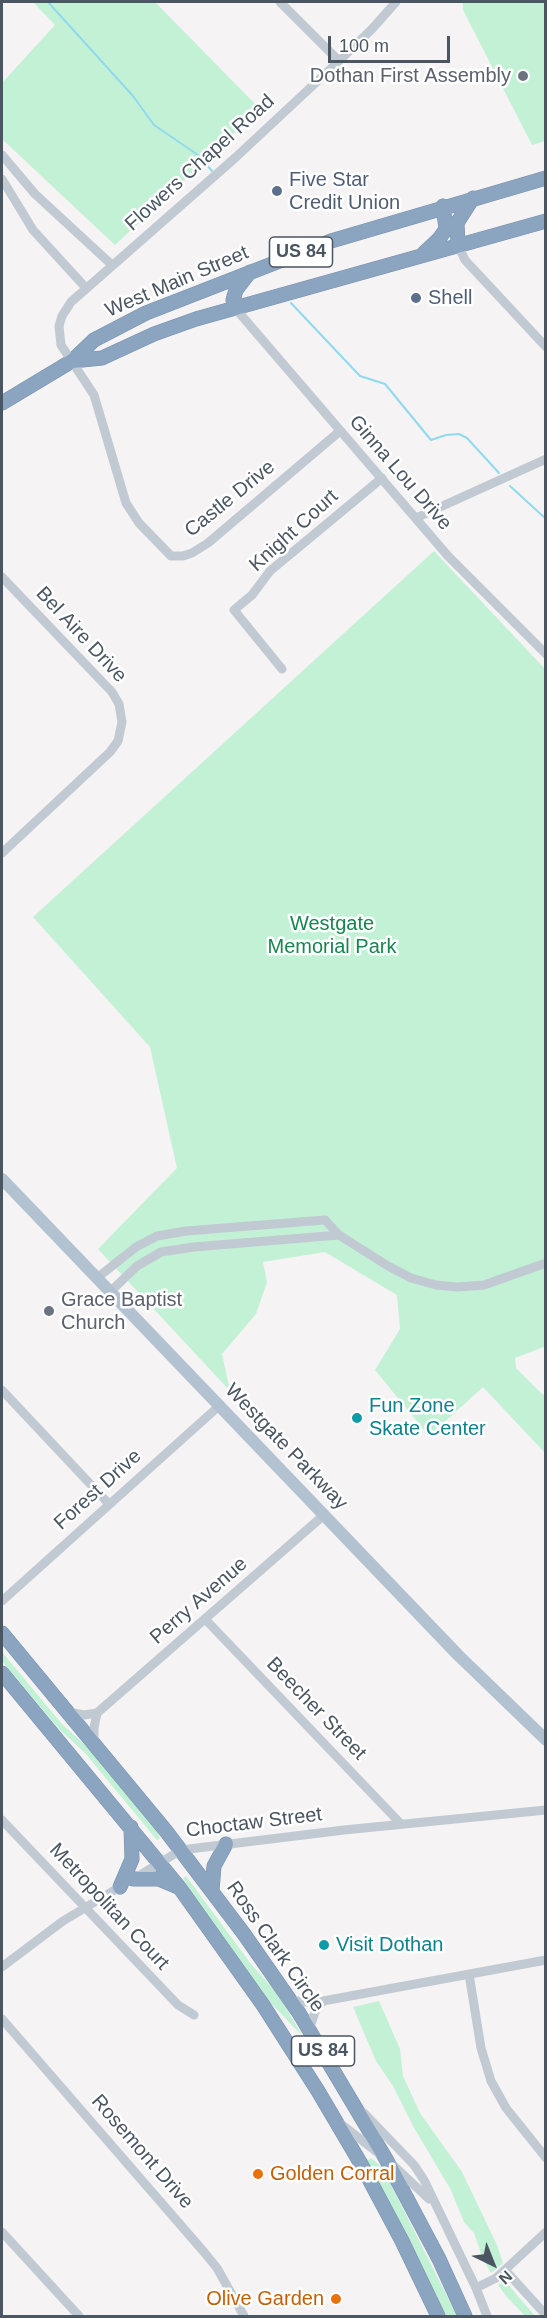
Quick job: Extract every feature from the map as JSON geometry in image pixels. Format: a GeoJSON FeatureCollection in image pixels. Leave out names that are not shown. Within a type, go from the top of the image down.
{"type":"FeatureCollection","features":[{"type":"Feature","properties":{"kind":"highway","name":"West Main Street"},"geometry":{"type":"LineString","coordinates":[[2,404],[72,362],[94,340],[119,326],[251,271],[331,241],[546,177]]}},
{"type":"Feature","properties":{"kind":"highway"},"geometry":{"type":"LineString","coordinates":[[458,246],[457,223],[473,198]]}},
{"type":"Feature","properties":{"kind":"highway"},"geometry":{"type":"LineString","coordinates":[[420,256],[439,240],[446,229],[443,206]]}},
{"type":"Feature","properties":{"kind":"highway","name":"West Main Street"},"geometry":{"type":"LineString","coordinates":[[72,362],[102,358],[154,334],[235,308],[546,221]]}},
{"type":"Feature","properties":{"kind":"highway"},"geometry":{"type":"LineString","coordinates":[[235,308],[232,300],[239,286],[251,271]]}},
{"type":"Feature","properties":{"kind":"highway"},"geometry":{"type":"LineString","coordinates":[[239,286],[244,295],[256,302]]}},
{"type":"Feature","properties":{"kind":"highway","name":"Ross Clark Circle"},"geometry":{"type":"LineString","coordinates":[[4,1638],[181,1850],[289,2000],[354,2103],[386,2159],[439,2259],[465,2316]]}},
{"type":"Feature","properties":{"kind":"highway","name":"US 84"},"geometry":{"type":"LineString","coordinates":[[2,1673],[179,1887],[263,2005],[335,2120],[402,2241],[438,2316]]}},
{"type":"Feature","properties":{"kind":"highway"},"geometry":{"type":"LineString","coordinates":[[120,1887],[132,1859],[131,1827]]}},
{"type":"Feature","properties":{"kind":"highway"},"geometry":{"type":"LineString","coordinates":[[212,1890],[214,1866],[226,1844]]}},
{"type":"Feature","properties":{"kind":"highway"},"geometry":{"type":"LineString","coordinates":[[133,1879],[159,1879],[179,1887]]}},
{"type":"Feature","properties":{"kind":"main road","name":"Westgate Parkway"},"geometry":{"type":"LineString","coordinates":[[2,1179],[466,1663],[546,1740]]}},
{"type":"Feature","properties":{"kind":"street"},"geometry":{"type":"LineString","coordinates":[[280,2],[339,61]]}},
{"type":"Feature","properties":{"kind":"street","name":"Flowers Chapel Road"},"geometry":{"type":"LineString","coordinates":[[72,362],[61,345],[59,326],[65,309],[112,265],[228,165],[372,29],[396,2]]}},
{"type":"Feature","properties":{"kind":"street"},"geometry":{"type":"LineString","coordinates":[[2,155],[35,194],[112,265]]}},
{"type":"Feature","properties":{"kind":"street"},"geometry":{"type":"LineString","coordinates":[[2,180],[33,230],[86,288]]}},
{"type":"Feature","properties":{"kind":"street"},"geometry":{"type":"LineString","coordinates":[[458,246],[465,260],[546,347]]}},
{"type":"Feature","properties":{"kind":"street","name":"Ginna Lou Drive"},"geometry":{"type":"LineString","coordinates":[[235,308],[481,591],[546,654]]}},
{"type":"Feature","properties":{"kind":"street","name":"Castle Drive"},"geometry":{"type":"LineString","coordinates":[[72,362],[94,395],[126,503],[139,523],[171,556],[192,553],[208,543],[340,431]]}},
{"type":"Feature","properties":{"kind":"street"},"geometry":{"type":"LineString","coordinates":[[416,518],[546,459]]}},
{"type":"Feature","properties":{"kind":"street","name":"Knight Court"},"geometry":{"type":"LineString","coordinates":[[282,669],[234,610],[252,595],[270,571],[382,478]]}},
{"type":"Feature","properties":{"kind":"street","name":"Bel Aire Drive"},"geometry":{"type":"LineString","coordinates":[[2,577],[112,692],[119,704],[122,723],[118,741],[110,752],[2,854]]}},
{"type":"Feature","properties":{"kind":"street"},"geometry":{"type":"LineString","coordinates":[[97,1278],[136,1247],[157,1236],[186,1231],[325,1220],[339,1235],[400,1272],[445,1286],[484,1285],[546,1263]]}},
{"type":"Feature","properties":{"kind":"street"},"geometry":{"type":"LineString","coordinates":[[110,1292],[137,1266],[161,1252],[194,1247],[339,1235]]}},
{"type":"Feature","properties":{"kind":"street"},"geometry":{"type":"LineString","coordinates":[[2,1390],[109,1504]]}},
{"type":"Feature","properties":{"kind":"street","name":"Forest Drive"},"geometry":{"type":"LineString","coordinates":[[2,1601],[219,1406]]}},
{"type":"Feature","properties":{"kind":"street","name":"Perry Avenue"},"geometry":{"type":"LineString","coordinates":[[97,1713],[324,1515]]}},
{"type":"Feature","properties":{"kind":"street","name":"Beecher Street"},"geometry":{"type":"LineString","coordinates":[[205,1619],[401,1824]]}},
{"type":"Feature","properties":{"kind":"street"},"geometry":{"type":"LineString","coordinates":[[68,1712],[84,1715],[97,1713],[94,1743]]}},
{"type":"Feature","properties":{"kind":"street","name":"Choctaw Street"},"geometry":{"type":"LineString","coordinates":[[2,1967],[40,1937],[84,1908],[181,1850],[401,1824],[546,1810]]}},
{"type":"Feature","properties":{"kind":"street","name":"Metropolitan Court"},"geometry":{"type":"LineString","coordinates":[[2,1820],[178,2006],[194,2015]]}},
{"type":"Feature","properties":{"kind":"street"},"geometry":{"type":"LineString","coordinates":[[289,2000],[323,2001],[546,1960]]}},
{"type":"Feature","properties":{"kind":"street"},"geometry":{"type":"LineString","coordinates":[[469,1974],[481,2048],[491,2081],[506,2108],[546,2158]]}},
{"type":"Feature","properties":{"kind":"street"},"geometry":{"type":"LineString","coordinates":[[309,2030],[316,2009],[323,2001]]}},
{"type":"Feature","properties":{"kind":"street","name":"Rosemont Drive"},"geometry":{"type":"LineString","coordinates":[[2,2019],[204,2252],[217,2268],[244,2316]]}},
{"type":"Feature","properties":{"kind":"street"},"geometry":{"type":"LineString","coordinates":[[354,2103],[414,2165],[424,2180],[487,2316]]}},
{"type":"Feature","properties":{"kind":"street"},"geometry":{"type":"LineString","coordinates":[[335,2120],[386,2159],[433,2202]]}},
{"type":"Feature","properties":{"kind":"street"},"geometry":{"type":"LineString","coordinates":[[2,2232],[79,2316]]}},
{"type":"Feature","properties":{"kind":"street"},"geometry":{"type":"LineString","coordinates":[[476,2288],[496,2278],[546,2232]]}},
{"type":"Feature","properties":{"kind":"street"},"geometry":{"type":"LineString","coordinates":[[505,2270],[546,2315]]}},
{"type":"Feature","properties":{"kind":"green space"},"geometry":{"type":"Polygon","coordinates":[[[33,2],[155,2],[260,109],[115,245],[2,139],[2,83],[55,25],[33,2]]]}},
{"type":"Feature","properties":{"kind":"green space","name":"Dothan First Assembly"},"geometry":{"type":"Polygon","coordinates":[[[463,2],[545,2],[545,141],[532,145],[463,10],[463,2]]]}},
{"type":"Feature","properties":{"kind":"green space","name":"Westgate Memorial Park"},"geometry":{"type":"Polygon","coordinates":[[[434,551],[545,669],[546,1346],[515,1358],[516,1368],[545,1395],[545,1453],[483,1387],[429,1436],[375,1370],[400,1329],[397,1295],[325,1252],[263,1262],[267,1282],[256,1314],[222,1354],[230,1391],[98,1249],[177,1168],[150,1047],[33,917],[434,551]]]}},
{"type":"Feature","properties":{"kind":"green space"},"geometry":{"type":"Polygon","coordinates":[[[2,1652],[61,1723],[88,1748],[155,1828],[160,1838],[157,1840],[85,1753],[58,1728],[2,1661],[2,1652]]]}},
{"type":"Feature","properties":{"kind":"green space"},"geometry":{"type":"Polygon","coordinates":[[[186,1876],[251,1964],[277,1993],[303,2037],[270,2002],[189,1889],[183,1878],[186,1876]]]}},
{"type":"Feature","properties":{"kind":"green space"},"geometry":{"type":"Polygon","coordinates":[[[379,2001],[400,2049],[403,2076],[420,2113],[462,2172],[497,2245],[503,2263],[491,2273],[483,2259],[474,2233],[464,2222],[451,2190],[413,2126],[393,2086],[376,2061],[353,2007],[379,2001]]]}},
{"type":"Feature","properties":{"kind":"green space"},"geometry":{"type":"Polygon","coordinates":[[[371,2158],[382,2167],[457,2316],[446,2316],[367,2161],[371,2158]]]}},
{"type":"Feature","properties":{"kind":"green space"},"geometry":{"type":"Polygon","coordinates":[[[505,2281],[535,2316],[525,2316],[506,2296],[498,2285],[505,2281]]]}},
{"type":"Feature","properties":{"kind":"waterway"},"geometry":{"type":"LineString","coordinates":[[48,2],[133,96],[154,125],[198,155],[212,171]]}},
{"type":"Feature","properties":{"kind":"waterway"},"geometry":{"type":"LineString","coordinates":[[291,303],[360,376],[385,384],[431,440],[459,434],[467,438],[499,473]]}},
{"type":"Feature","properties":{"kind":"waterway"},"geometry":{"type":"LineString","coordinates":[[510,486],[546,519]]}},
{"type":"Feature","properties":{"kind":"place","name":"Dothan First Assembly"},"geometry":{"type":"Point","coordinates":[523,76]}},
{"type":"Feature","properties":{"kind":"place","name":"Five Star Credit Union"},"geometry":{"type":"Point","coordinates":[277,191]}},
{"type":"Feature","properties":{"kind":"place","name":"Shell"},"geometry":{"type":"Point","coordinates":[416,298]}},
{"type":"Feature","properties":{"kind":"place","name":"Grace Baptist Church"},"geometry":{"type":"Point","coordinates":[49,1311]}},
{"type":"Feature","properties":{"kind":"place","name":"Fun Zone Skate Center"},"geometry":{"type":"Point","coordinates":[357,1418]}},
{"type":"Feature","properties":{"kind":"place","name":"Visit Dothan"},"geometry":{"type":"Point","coordinates":[324,1945]}},
{"type":"Feature","properties":{"kind":"place","name":"Golden Corral"},"geometry":{"type":"Point","coordinates":[258,2174]}},
{"type":"Feature","properties":{"kind":"place","name":"Olive Garden"},"geometry":{"type":"Point","coordinates":[336,2299]}}]}
